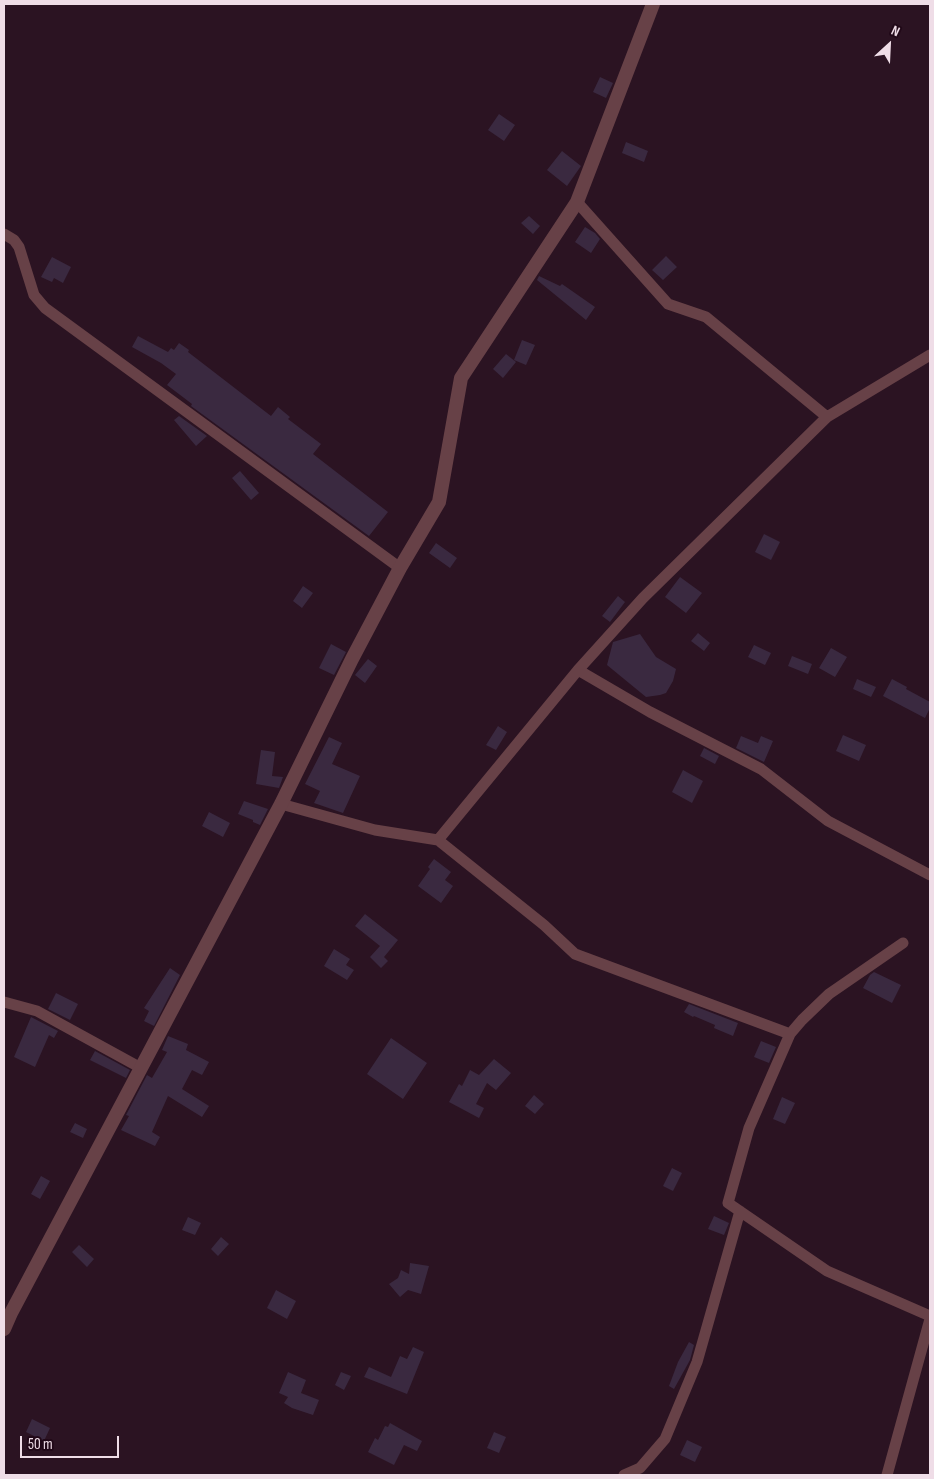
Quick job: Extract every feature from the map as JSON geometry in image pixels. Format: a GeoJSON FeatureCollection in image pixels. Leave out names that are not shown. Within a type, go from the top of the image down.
{"type":"FeatureCollection","features":[{"type":"Feature","properties":{"kind":"street"},"geometry":{"type":"LineString","coordinates":[[4,1329],[11,1312],[281,804],[352,659],[400,568],[439,502],[461,378],[577,202],[653,4]]}},
{"type":"Feature","properties":{"kind":"street"},"geometry":{"type":"LineString","coordinates":[[577,202],[668,304],[706,317],[827,417]]}},
{"type":"Feature","properties":{"kind":"street"},"geometry":{"type":"LineString","coordinates":[[4,234],[14,240],[19,247],[34,295],[45,308],[400,568]]}},
{"type":"Feature","properties":{"kind":"street"},"geometry":{"type":"LineString","coordinates":[[438,840],[578,670],[643,598],[827,417],[930,355]]}},
{"type":"Feature","properties":{"kind":"street"},"geometry":{"type":"LineString","coordinates":[[578,670],[650,712],[762,769],[828,821],[930,875]]}},
{"type":"Feature","properties":{"kind":"street"},"geometry":{"type":"LineString","coordinates":[[281,804],[375,830],[438,840],[544,925],[575,954],[790,1034]]}},
{"type":"Feature","properties":{"kind":"street"},"geometry":{"type":"LineString","coordinates":[[886,1475],[930,1318],[827,1271],[728,1203],[749,1128],[790,1034],[829,994],[903,943]]}},
{"type":"Feature","properties":{"kind":"street"},"geometry":{"type":"LineString","coordinates":[[4,1002],[36,1011],[141,1068]]}},
{"type":"Feature","properties":{"kind":"street"},"geometry":{"type":"LineString","coordinates":[[624,1475],[640,1468],[665,1439],[697,1362],[740,1211]]}},
{"type":"Feature","properties":{"kind":"building"},"geometry":{"type":"Polygon","coordinates":[[[600,77],[613,83],[606,98],[593,92],[600,77]]]}},
{"type":"Feature","properties":{"kind":"building"},"geometry":{"type":"Polygon","coordinates":[[[499,114],[515,125],[504,141],[488,130],[499,114]]]}},
{"type":"Feature","properties":{"kind":"building"},"geometry":{"type":"Polygon","coordinates":[[[626,142],[648,151],[644,162],[622,153],[626,142]]]}},
{"type":"Feature","properties":{"kind":"building"},"geometry":{"type":"Polygon","coordinates":[[[562,151],[581,166],[567,186],[547,170],[562,151]]]}},
{"type":"Feature","properties":{"kind":"building"},"geometry":{"type":"Polygon","coordinates":[[[529,216],[540,226],[533,234],[521,223],[529,216]]]}},
{"type":"Feature","properties":{"kind":"building"},"geometry":{"type":"Polygon","coordinates":[[[585,227],[595,233],[600,239],[591,253],[575,242],[585,227]]]}},
{"type":"Feature","properties":{"kind":"building"},"geometry":{"type":"Polygon","coordinates":[[[666,256],[677,267],[663,280],[652,270],[666,256]]]}},
{"type":"Feature","properties":{"kind":"building"},"geometry":{"type":"Polygon","coordinates":[[[52,257],[71,267],[63,283],[54,278],[52,282],[41,277],[52,257]]]}},
{"type":"Feature","properties":{"kind":"building"},"geometry":{"type":"Polygon","coordinates":[[[539,276],[560,286],[562,284],[595,307],[586,320],[537,280],[539,276]]]}},
{"type":"Feature","properties":{"kind":"building"},"geometry":{"type":"Polygon","coordinates":[[[138,336],[168,352],[171,348],[174,350],[179,343],[271,416],[278,407],[290,417],[288,419],[321,444],[313,454],[388,512],[369,536],[191,406],[192,404],[167,385],[176,374],[161,363],[132,347],[138,336]]]}},
{"type":"Feature","properties":{"kind":"building"},"geometry":{"type":"Polygon","coordinates":[[[522,340],[535,345],[526,365],[514,360],[522,340]]]}},
{"type":"Feature","properties":{"kind":"building"},"geometry":{"type":"Polygon","coordinates":[[[506,354],[516,362],[503,378],[493,369],[506,354]]]}},
{"type":"Feature","properties":{"kind":"building"},"geometry":{"type":"Polygon","coordinates":[[[179,416],[207,436],[196,446],[174,420],[179,416]]]}},
{"type":"Feature","properties":{"kind":"building"},"geometry":{"type":"Polygon","coordinates":[[[240,471],[259,493],[251,500],[232,478],[240,471]]]}},
{"type":"Feature","properties":{"kind":"building"},"geometry":{"type":"Polygon","coordinates":[[[764,534],[780,542],[771,560],[755,552],[764,534]]]}},
{"type":"Feature","properties":{"kind":"building"},"geometry":{"type":"Polygon","coordinates":[[[436,543],[457,558],[450,568],[429,553],[436,543]]]}},
{"type":"Feature","properties":{"kind":"building"},"geometry":{"type":"Polygon","coordinates":[[[680,577],[702,593],[686,613],[665,597],[680,577]]]}},
{"type":"Feature","properties":{"kind":"building"},"geometry":{"type":"Polygon","coordinates":[[[303,586],[313,593],[302,608],[293,601],[303,586]]]}},
{"type":"Feature","properties":{"kind":"building"},"geometry":{"type":"Polygon","coordinates":[[[618,596],[625,602],[610,622],[602,616],[618,596]]]}},
{"type":"Feature","properties":{"kind":"building"},"geometry":{"type":"Polygon","coordinates":[[[698,633],[710,643],[704,651],[691,641],[698,633]]]}},
{"type":"Feature","properties":{"kind":"building"},"geometry":{"type":"Polygon","coordinates":[[[640,634],[656,657],[676,669],[673,681],[666,693],[646,697],[607,665],[613,642],[640,634]]]}},
{"type":"Feature","properties":{"kind":"building"},"geometry":{"type":"Polygon","coordinates":[[[331,644],[346,652],[334,675],[319,668],[331,644]]]}},
{"type":"Feature","properties":{"kind":"building"},"geometry":{"type":"Polygon","coordinates":[[[754,645],[771,653],[765,665],[748,657],[754,645]]]}},
{"type":"Feature","properties":{"kind":"building"},"geometry":{"type":"Polygon","coordinates":[[[831,648],[847,657],[835,677],[819,668],[831,648]]]}},
{"type":"Feature","properties":{"kind":"building"},"geometry":{"type":"Polygon","coordinates":[[[792,656],[812,664],[808,674],[788,666],[792,656]]]}},
{"type":"Feature","properties":{"kind":"building"},"geometry":{"type":"Polygon","coordinates":[[[368,659],[377,666],[365,683],[355,675],[368,659]]]}},
{"type":"Feature","properties":{"kind":"building"},"geometry":{"type":"Polygon","coordinates":[[[857,679],[876,687],[871,697],[853,689],[857,679]]]}},
{"type":"Feature","properties":{"kind":"building"},"geometry":{"type":"Polygon","coordinates":[[[892,679],[930,702],[930,708],[925,718],[883,696],[892,679]]]}},
{"type":"Feature","properties":{"kind":"building"},"geometry":{"type":"Polygon","coordinates":[[[498,726],[507,732],[496,750],[486,745],[498,726]]]}},
{"type":"Feature","properties":{"kind":"building"},"geometry":{"type":"Polygon","coordinates":[[[843,735],[866,745],[859,761],[836,751],[843,735]]]}},
{"type":"Feature","properties":{"kind":"building"},"geometry":{"type":"Polygon","coordinates":[[[741,736],[758,743],[761,736],[773,741],[764,762],[736,748],[741,736]]]}},
{"type":"Feature","properties":{"kind":"building"},"geometry":{"type":"Polygon","coordinates":[[[329,737],[342,743],[332,764],[360,776],[343,813],[314,803],[320,791],[305,784],[329,737]]]}},
{"type":"Feature","properties":{"kind":"building"},"geometry":{"type":"Polygon","coordinates":[[[704,748],[719,756],[715,764],[700,756],[704,748]]]}},
{"type":"Feature","properties":{"kind":"building"},"geometry":{"type":"Polygon","coordinates":[[[261,750],[275,752],[272,776],[283,777],[279,788],[256,784],[261,750]]]}},
{"type":"Feature","properties":{"kind":"building"},"geometry":{"type":"Polygon","coordinates":[[[683,770],[703,781],[692,803],[672,792],[683,770]]]}},
{"type":"Feature","properties":{"kind":"building"},"geometry":{"type":"Polygon","coordinates":[[[244,801],[268,809],[260,825],[238,814],[244,801]]]}},
{"type":"Feature","properties":{"kind":"building"},"geometry":{"type":"Polygon","coordinates":[[[209,812],[230,823],[223,837],[202,826],[209,812]]]}},
{"type":"Feature","properties":{"kind":"building"},"geometry":{"type":"Polygon","coordinates":[[[434,859],[451,872],[445,880],[453,886],[441,903],[418,886],[430,869],[428,867],[434,859]]]}},
{"type":"Feature","properties":{"kind":"building"},"geometry":{"type":"Polygon","coordinates":[[[365,914],[398,940],[384,957],[388,961],[381,968],[370,957],[380,946],[355,926],[365,914]]]}},
{"type":"Feature","properties":{"kind":"building"},"geometry":{"type":"Polygon","coordinates":[[[334,949],[350,959],[346,965],[354,970],[347,980],[324,966],[334,949]]]}},
{"type":"Feature","properties":{"kind":"building"},"geometry":{"type":"Polygon","coordinates":[[[170,968],[180,975],[154,1026],[144,1021],[149,1011],[144,1008],[170,968]]]}},
{"type":"Feature","properties":{"kind":"building"},"geometry":{"type":"Polygon","coordinates":[[[874,972],[901,985],[892,1003],[863,988],[870,975],[874,972]]]}},
{"type":"Feature","properties":{"kind":"building"},"geometry":{"type":"Polygon","coordinates":[[[56,993],[78,1004],[70,1020],[48,1009],[56,993]]]}},
{"type":"Feature","properties":{"kind":"building"},"geometry":{"type":"Polygon","coordinates":[[[689,1004],[738,1023],[733,1036],[714,1028],[715,1025],[684,1012],[689,1004]]]}},
{"type":"Feature","properties":{"kind":"building"},"geometry":{"type":"Polygon","coordinates":[[[31,1017],[58,1031],[54,1038],[49,1035],[35,1067],[14,1057],[31,1017]]]}},
{"type":"Feature","properties":{"kind":"building"},"geometry":{"type":"Polygon","coordinates":[[[168,1036],[188,1044],[186,1050],[209,1062],[202,1075],[192,1070],[182,1089],[209,1106],[202,1117],[168,1096],[152,1132],[160,1137],[155,1146],[121,1130],[129,1116],[126,1115],[147,1075],[152,1078],[167,1052],[162,1050],[168,1036]]]}},
{"type":"Feature","properties":{"kind":"building"},"geometry":{"type":"Polygon","coordinates":[[[391,1038],[427,1063],[403,1099],[367,1074],[391,1038]]]}},
{"type":"Feature","properties":{"kind":"building"},"geometry":{"type":"Polygon","coordinates":[[[761,1041],[776,1047],[769,1063],[754,1057],[761,1041]]]}},
{"type":"Feature","properties":{"kind":"building"},"geometry":{"type":"Polygon","coordinates":[[[95,1051],[130,1070],[126,1078],[90,1060],[95,1051]]]}},
{"type":"Feature","properties":{"kind":"building"},"geometry":{"type":"Polygon","coordinates":[[[494,1059],[511,1073],[496,1090],[487,1083],[476,1104],[484,1108],[479,1118],[449,1102],[459,1084],[462,1086],[470,1070],[479,1075],[494,1059]]]}},
{"type":"Feature","properties":{"kind":"building"},"geometry":{"type":"Polygon","coordinates":[[[534,1095],[544,1104],[535,1114],[525,1106],[534,1095]]]}},
{"type":"Feature","properties":{"kind":"building"},"geometry":{"type":"Polygon","coordinates":[[[782,1097],[795,1103],[785,1124],[773,1119],[782,1097]]]}},
{"type":"Feature","properties":{"kind":"building"},"geometry":{"type":"Polygon","coordinates":[[[75,1123],[87,1129],[83,1138],[70,1132],[75,1123]]]}},
{"type":"Feature","properties":{"kind":"building"},"geometry":{"type":"Polygon","coordinates":[[[672,1168],[682,1173],[673,1191],[663,1186],[672,1168]]]}},
{"type":"Feature","properties":{"kind":"building"},"geometry":{"type":"Polygon","coordinates":[[[41,1176],[50,1181],[40,1199],[31,1194],[41,1176]]]}},
{"type":"Feature","properties":{"kind":"building"},"geometry":{"type":"Polygon","coordinates":[[[714,1216],[729,1223],[724,1235],[708,1229],[714,1216]]]}},
{"type":"Feature","properties":{"kind":"building"},"geometry":{"type":"Polygon","coordinates":[[[188,1217],[201,1223],[195,1235],[182,1230],[188,1217]]]}},
{"type":"Feature","properties":{"kind":"building"},"geometry":{"type":"Polygon","coordinates":[[[221,1237],[229,1244],[218,1256],[211,1249],[221,1237]]]}},
{"type":"Feature","properties":{"kind":"building"},"geometry":{"type":"Polygon","coordinates":[[[79,1245],[94,1259],[87,1267],[72,1252],[79,1245]]]}},
{"type":"Feature","properties":{"kind":"building"},"geometry":{"type":"Polygon","coordinates":[[[410,1263],[429,1266],[421,1294],[408,1290],[400,1297],[389,1284],[398,1278],[401,1270],[409,1274],[410,1263]]]}},
{"type":"Feature","properties":{"kind":"building"},"geometry":{"type":"Polygon","coordinates":[[[276,1290],[296,1301],[287,1319],[267,1308],[276,1290]]]}},
{"type":"Feature","properties":{"kind":"building"},"geometry":{"type":"Polygon","coordinates":[[[689,1342],[694,1345],[690,1360],[674,1389],[669,1386],[678,1362],[689,1342]]]}},
{"type":"Feature","properties":{"kind":"building"},"geometry":{"type":"Polygon","coordinates":[[[413,1347],[424,1352],[407,1394],[364,1377],[369,1367],[391,1377],[400,1356],[407,1359],[413,1347]]]}},
{"type":"Feature","properties":{"kind":"building"},"geometry":{"type":"Polygon","coordinates":[[[288,1372],[306,1380],[301,1393],[319,1400],[313,1415],[292,1408],[284,1403],[288,1397],[279,1393],[288,1372]]]}},
{"type":"Feature","properties":{"kind":"building"},"geometry":{"type":"Polygon","coordinates":[[[341,1372],[351,1376],[344,1390],[335,1385],[341,1372]]]}},
{"type":"Feature","properties":{"kind":"building"},"geometry":{"type":"Polygon","coordinates":[[[32,1419],[50,1428],[44,1441],[26,1432],[32,1419]]]}},
{"type":"Feature","properties":{"kind":"building"},"geometry":{"type":"Polygon","coordinates":[[[390,1423],[422,1441],[417,1451],[404,1445],[394,1465],[368,1452],[375,1438],[378,1440],[385,1426],[388,1427],[390,1423]]]}},
{"type":"Feature","properties":{"kind":"building"},"geometry":{"type":"Polygon","coordinates":[[[494,1432],[506,1437],[499,1453],[487,1448],[494,1432]]]}},
{"type":"Feature","properties":{"kind":"building"},"geometry":{"type":"Polygon","coordinates":[[[687,1440],[702,1447],[695,1462],[680,1455],[687,1440]]]}}]}
